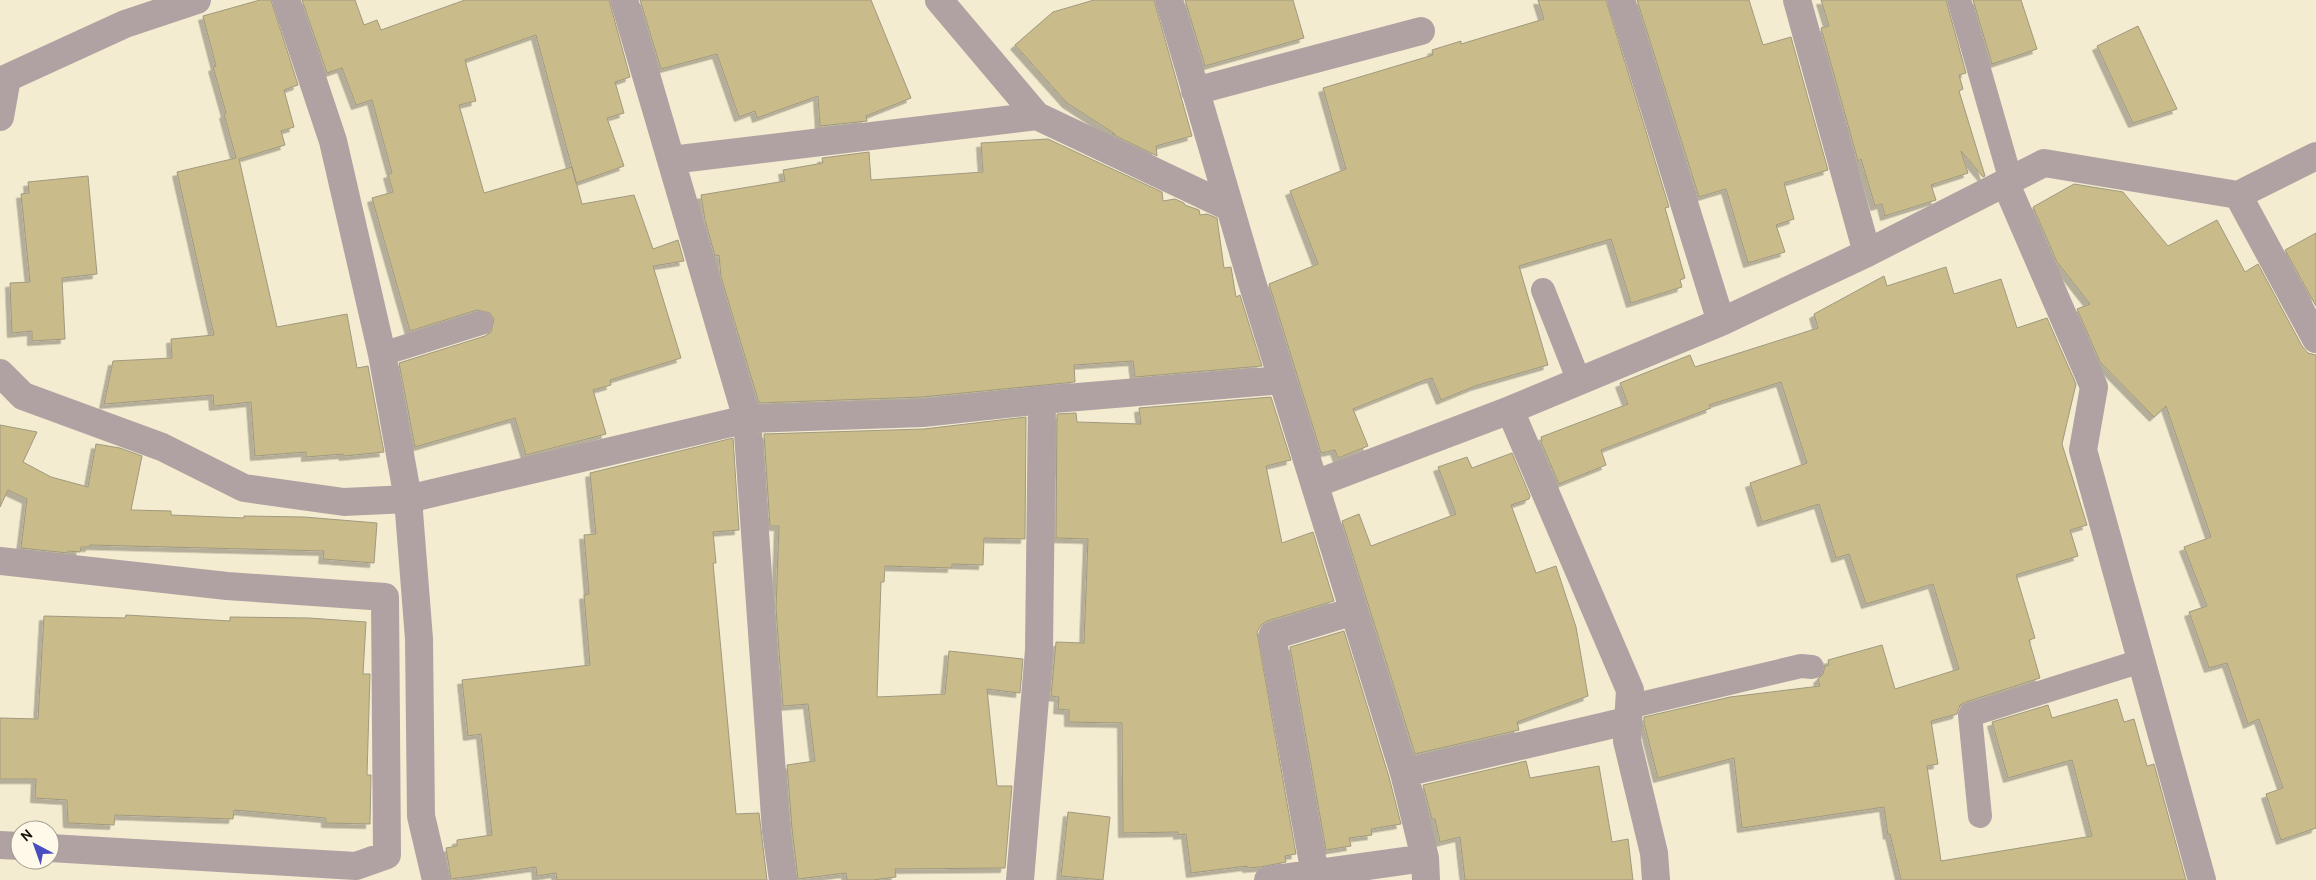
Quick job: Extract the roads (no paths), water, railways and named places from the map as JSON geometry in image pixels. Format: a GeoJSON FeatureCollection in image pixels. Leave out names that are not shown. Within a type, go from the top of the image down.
{"type":"FeatureCollection","features":[{"type":"Feature","properties":{"kind":"street"},"geometry":{"type":"LineString","coordinates":[[0,117],[7,78],[125,24],[197,0]]}},
{"type":"Feature","properties":{"kind":"street"},"geometry":{"type":"LineString","coordinates":[[286,0],[333,140],[382,354],[408,499],[419,639],[421,816],[436,880]]}},
{"type":"Feature","properties":{"kind":"street"},"geometry":{"type":"LineString","coordinates":[[624,0],[747,419],[776,831],[783,880]]}},
{"type":"Feature","properties":{"kind":"street"},"geometry":{"type":"LineString","coordinates":[[939,0],[1036,116],[1229,207]]}},
{"type":"Feature","properties":{"kind":"street"},"geometry":{"type":"LineString","coordinates":[[1169,0],[1229,207],[1404,773],[1425,869],[1315,874],[1268,880]]}},
{"type":"Feature","properties":{"kind":"street"},"geometry":{"type":"LineString","coordinates":[[1621,0],[1721,322]]}},
{"type":"Feature","properties":{"kind":"street"},"geometry":{"type":"LineString","coordinates":[[1797,0],[1867,253]]}},
{"type":"Feature","properties":{"kind":"street"},"geometry":{"type":"LineString","coordinates":[[1195,92],[1421,31]]}},
{"type":"Feature","properties":{"kind":"street"},"geometry":{"type":"LineString","coordinates":[[671,160],[1036,116]]}},
{"type":"Feature","properties":{"kind":"street"},"geometry":{"type":"LineString","coordinates":[[1315,484],[1510,410],[1721,322],[1867,253],[2044,163],[2238,195],[2316,156]]}},
{"type":"Feature","properties":{"kind":"street"},"geometry":{"type":"LineString","coordinates":[[2008,182],[2094,387],[2083,450],[2202,880]]}},
{"type":"Feature","properties":{"kind":"street"},"geometry":{"type":"LineString","coordinates":[[2238,195],[2316,339]]}},
{"type":"Feature","properties":{"kind":"street"},"geometry":{"type":"LineString","coordinates":[[0,373],[23,396],[162,447],[244,488],[344,502],[408,499],[747,419],[924,413],[1042,400],[1282,380]]}},
{"type":"Feature","properties":{"kind":"street"},"geometry":{"type":"LineString","coordinates":[[1020,880],[1039,650],[1042,400]]}},
{"type":"Feature","properties":{"kind":"street"},"geometry":{"type":"LineString","coordinates":[[1510,410],[1630,690],[1627,741],[1654,853],[1656,880]]}},
{"type":"Feature","properties":{"kind":"street"},"geometry":{"type":"LineString","coordinates":[[0,561],[227,586],[385,597],[387,855],[356,866],[60,849]]}},
{"type":"Feature","properties":{"kind":"street"},"geometry":{"type":"LineString","coordinates":[[1315,874],[1272,636],[1354,611]]}},
{"type":"Feature","properties":{"kind":"street"},"geometry":{"type":"LineString","coordinates":[[1404,773],[1628,714]]}},
{"type":"Feature","properties":{"kind":"lane"},"geometry":{"type":"LineString","coordinates":[[1959,0],[2008,182]]}},
{"type":"Feature","properties":{"kind":"lane"},"geometry":{"type":"LineString","coordinates":[[1543,290],[1579,381]]}},
{"type":"Feature","properties":{"kind":"lane"},"geometry":{"type":"LineString","coordinates":[[382,354],[481,324]]}},
{"type":"Feature","properties":{"kind":"lane"},"geometry":{"type":"LineString","coordinates":[[1980,816],[1970,715],[2142,661]]}},
{"type":"Feature","properties":{"kind":"lane"},"geometry":{"type":"LineString","coordinates":[[1628,714],[1801,666],[1812,668]]}}]}
